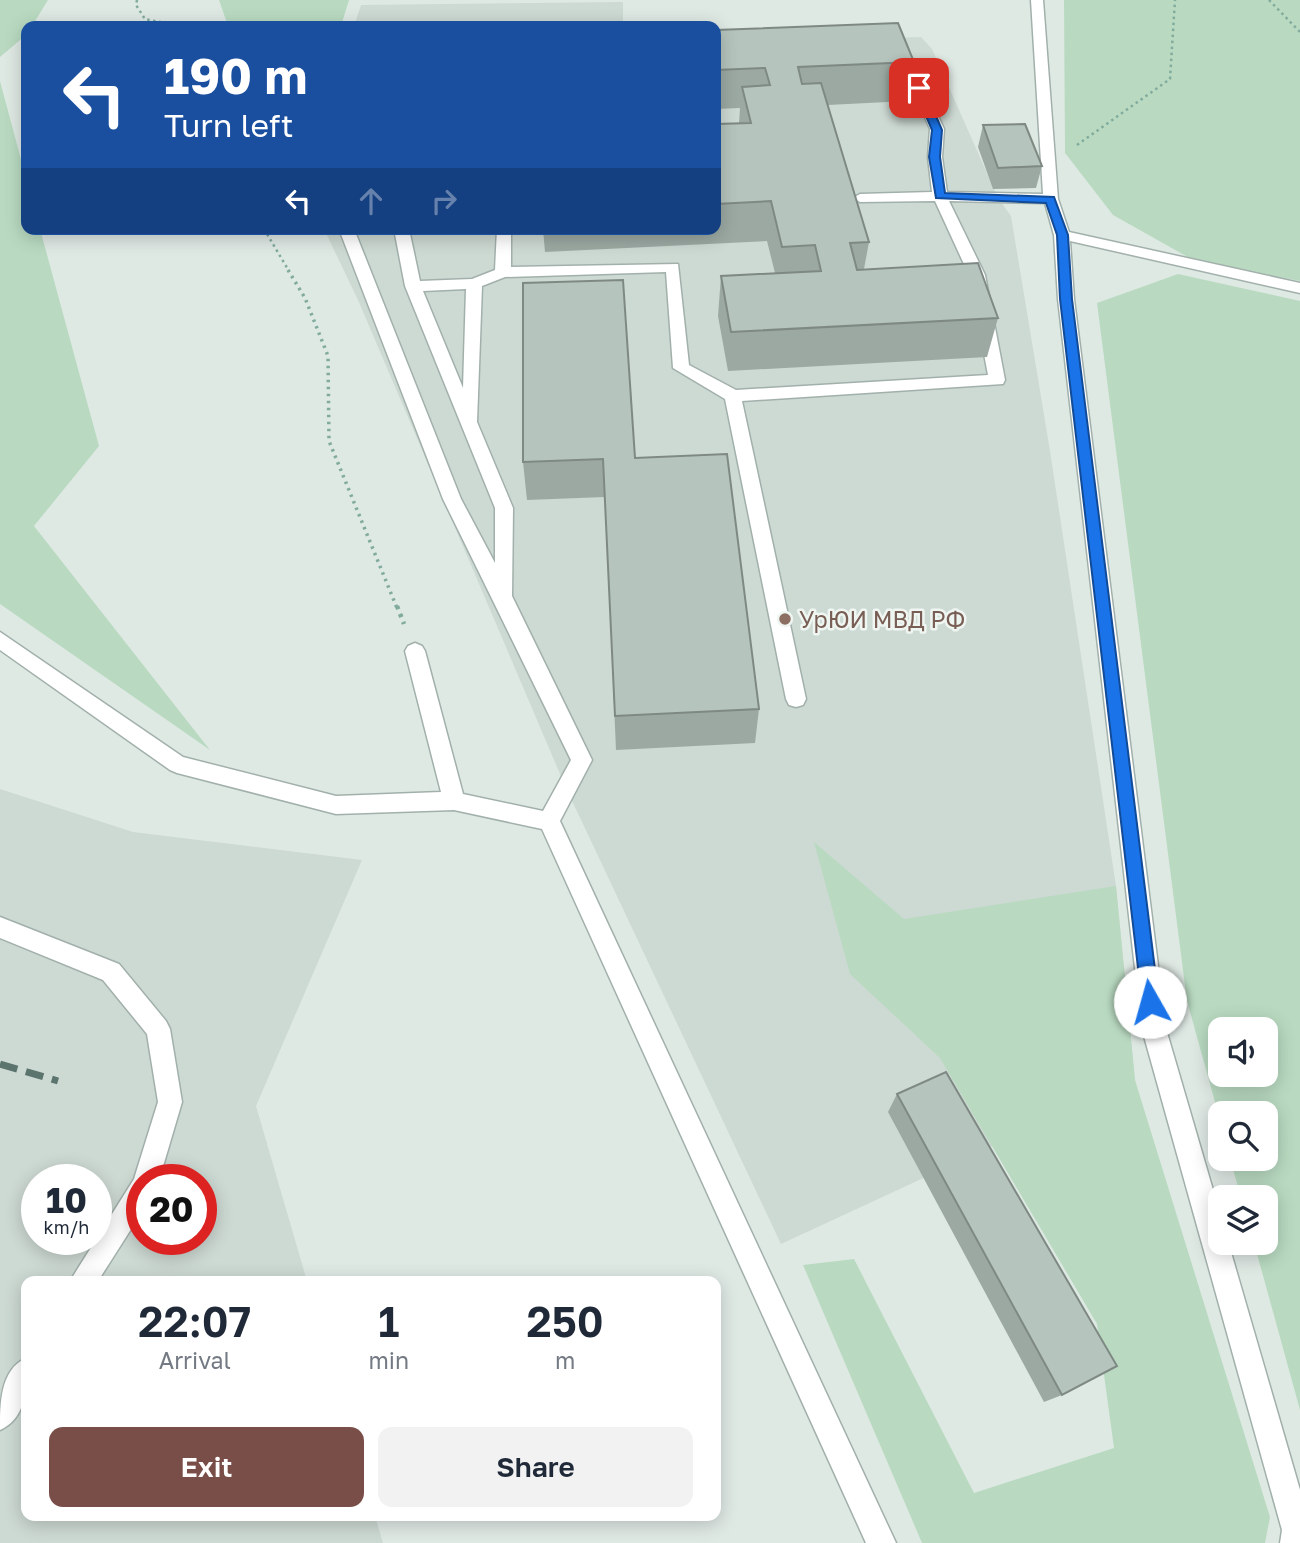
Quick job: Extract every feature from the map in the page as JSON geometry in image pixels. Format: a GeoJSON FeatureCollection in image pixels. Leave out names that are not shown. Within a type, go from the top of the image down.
{"type":"FeatureCollection","features":[{"type":"Feature","properties":{"kind":"lane"},"geometry":{"type":"LineString","coordinates":[[1037,0],[1051,199],[1062,235],[1066,299],[1154,1029],[1297,1530],[1295,1543]]}},
{"type":"Feature","properties":{"kind":"lane"},"geometry":{"type":"LineString","coordinates":[[414,286],[474,284],[503,272],[673,267],[681,368],[733,396],[997,380],[977,275],[940,196],[934,157],[937,130],[901,47],[888,47]]}},
{"type":"Feature","properties":{"kind":"lane"},"geometry":{"type":"LineString","coordinates":[[860,198],[940,196],[1051,199]]}},
{"type":"Feature","properties":{"kind":"lane"},"geometry":{"type":"LineString","coordinates":[[348,235],[452,499],[582,760],[549,821]]}},
{"type":"Feature","properties":{"kind":"lane"},"geometry":{"type":"LineString","coordinates":[[402,235],[414,286],[504,508],[504,599]]}},
{"type":"Feature","properties":{"kind":"lane"},"geometry":{"type":"LineString","coordinates":[[503,272],[504,235]]}},
{"type":"Feature","properties":{"kind":"lane"},"geometry":{"type":"LineString","coordinates":[[1062,235],[1300,288]]}},
{"type":"Feature","properties":{"kind":"lane"},"geometry":{"type":"LineString","coordinates":[[471,428],[474,284]]}},
{"type":"Feature","properties":{"kind":"lane"},"geometry":{"type":"LineString","coordinates":[[733,396],[796,699]]}},
{"type":"Feature","properties":{"kind":"lane"},"geometry":{"type":"LineString","coordinates":[[0,640],[177,764],[336,805],[454,801],[549,821]]}},
{"type":"Feature","properties":{"kind":"lane"},"geometry":{"type":"LineString","coordinates":[[415,651],[454,801]]}},
{"type":"Feature","properties":{"kind":"lane"},"geometry":{"type":"LineString","coordinates":[[549,821],[881,1543]]}},
{"type":"Feature","properties":{"kind":"lane"},"geometry":{"type":"LineString","coordinates":[[0,927],[111,972],[158,1029],[170,1102],[151,1164]]}},
{"type":"Feature","properties":{"kind":"lane"},"geometry":{"type":"LineString","coordinates":[[86,1276],[126,1213]]}},
{"type":"Feature","properties":{"kind":"lane"},"geometry":{"type":"LineString","coordinates":[[0,1416],[21,1380]]}},
{"type":"Feature","properties":{"kind":"path"},"geometry":{"type":"LineString","coordinates":[[137,0],[136,5],[145,19],[155,21]]}},
{"type":"Feature","properties":{"kind":"path"},"geometry":{"type":"LineString","coordinates":[[1076,146],[1170,79],[1175,0]]}},
{"type":"Feature","properties":{"kind":"path"},"geometry":{"type":"LineString","coordinates":[[1269,0],[1300,32]]}},
{"type":"Feature","properties":{"kind":"path"},"geometry":{"type":"LineString","coordinates":[[268,235],[305,298],[328,356],[329,441],[415,651]]}},
{"type":"Feature","properties":{"kind":"shaded area"},"geometry":{"type":"Polygon","coordinates":[[[623,2],[623,21],[356,21],[361,5],[623,2]]]}},
{"type":"Feature","properties":{"kind":"shaded area","name":"УрЮИ МВД РФ"},"geometry":{"type":"Polygon","coordinates":[[[921,37],[932,49],[998,198],[1011,216],[1050,451],[1116,886],[1135,1080],[781,1244],[566,788],[358,300],[327,235],[721,235],[721,43],[921,37]]]}},
{"type":"Feature","properties":{"kind":"shaded area"},"geometry":{"type":"Polygon","coordinates":[[[0,789],[133,832],[362,860],[256,1106],[306,1276],[21,1276],[21,1521],[376,1521],[383,1543],[0,1543],[0,789]]]}},
{"type":"Feature","properties":{"kind":"green space"},"geometry":{"type":"Polygon","coordinates":[[[0,0],[48,0],[35,21],[21,21],[21,39],[0,57],[0,0]]]}},
{"type":"Feature","properties":{"kind":"green space"},"geometry":{"type":"Polygon","coordinates":[[[219,0],[349,0],[343,21],[226,21],[219,0]]]}},
{"type":"Feature","properties":{"kind":"green space"},"geometry":{"type":"Polygon","coordinates":[[[1064,0],[1300,0],[1300,281],[1193,260],[1113,215],[1065,153],[1064,0]]]}},
{"type":"Feature","properties":{"kind":"green space"},"geometry":{"type":"Polygon","coordinates":[[[0,81],[21,159],[21,235],[42,235],[99,446],[34,526],[210,750],[0,604],[0,81]]]}},
{"type":"Feature","properties":{"kind":"green space"},"geometry":{"type":"Polygon","coordinates":[[[1178,274],[1300,301],[1300,1410],[1257,1255],[1278,1255],[1278,1185],[1238,1185],[1233,1171],[1278,1171],[1278,1101],[1215,1101],[1211,1087],[1278,1087],[1278,1017],[1208,1017],[1208,1077],[1187,1001],[1097,303],[1178,274]]]}},
{"type":"Feature","properties":{"kind":"green space"},"geometry":{"type":"Polygon","coordinates":[[[814,842],[904,919],[1116,886],[1135,1080],[1270,1517],[1265,1543],[922,1543],[803,1265],[854,1259],[974,1493],[1114,1448],[1097,1324],[940,1058],[850,974],[814,842]]]}},
{"type":"Feature","properties":{"kind":"building"},"geometry":{"type":"Polygon","coordinates":[[[898,23],[914,62],[798,67],[802,84],[821,83],[869,242],[850,243],[857,270],[978,263],[998,318],[731,332],[721,276],[821,271],[815,245],[782,247],[771,201],[721,204],[721,124],[751,123],[742,87],[770,85],[765,68],[721,70],[721,30],[898,23]]]}},
{"type":"Feature","properties":{"kind":"building"},"geometry":{"type":"Polygon","coordinates":[[[1025,124],[1042,166],[998,168],[983,125],[1025,124]]]}},
{"type":"Feature","properties":{"kind":"building"},"geometry":{"type":"Polygon","coordinates":[[[623,280],[635,458],[727,454],[759,709],[615,716],[603,459],[523,462],[523,283],[623,280]]]}},
{"type":"Feature","properties":{"kind":"building"},"geometry":{"type":"Polygon","coordinates":[[[946,1072],[1117,1366],[1062,1395],[897,1094],[946,1072]]]}},
{"type":"Feature","properties":{"kind":"railway"},"geometry":{"type":"LineString","coordinates":[[0,1064],[58,1081]]}},
{"type":"Feature","properties":{"kind":"place","name":"УрЮИ МВД РФ"},"geometry":{"type":"Point","coordinates":[785,619]}},
{"type":"Feature","properties":{"kind":"route"},"geometry":{"type":"LineString","coordinates":[[919,88],[937,130],[934,157],[940,196],[1051,199],[1062,235],[1066,299],[1150,1002]]}}]}
